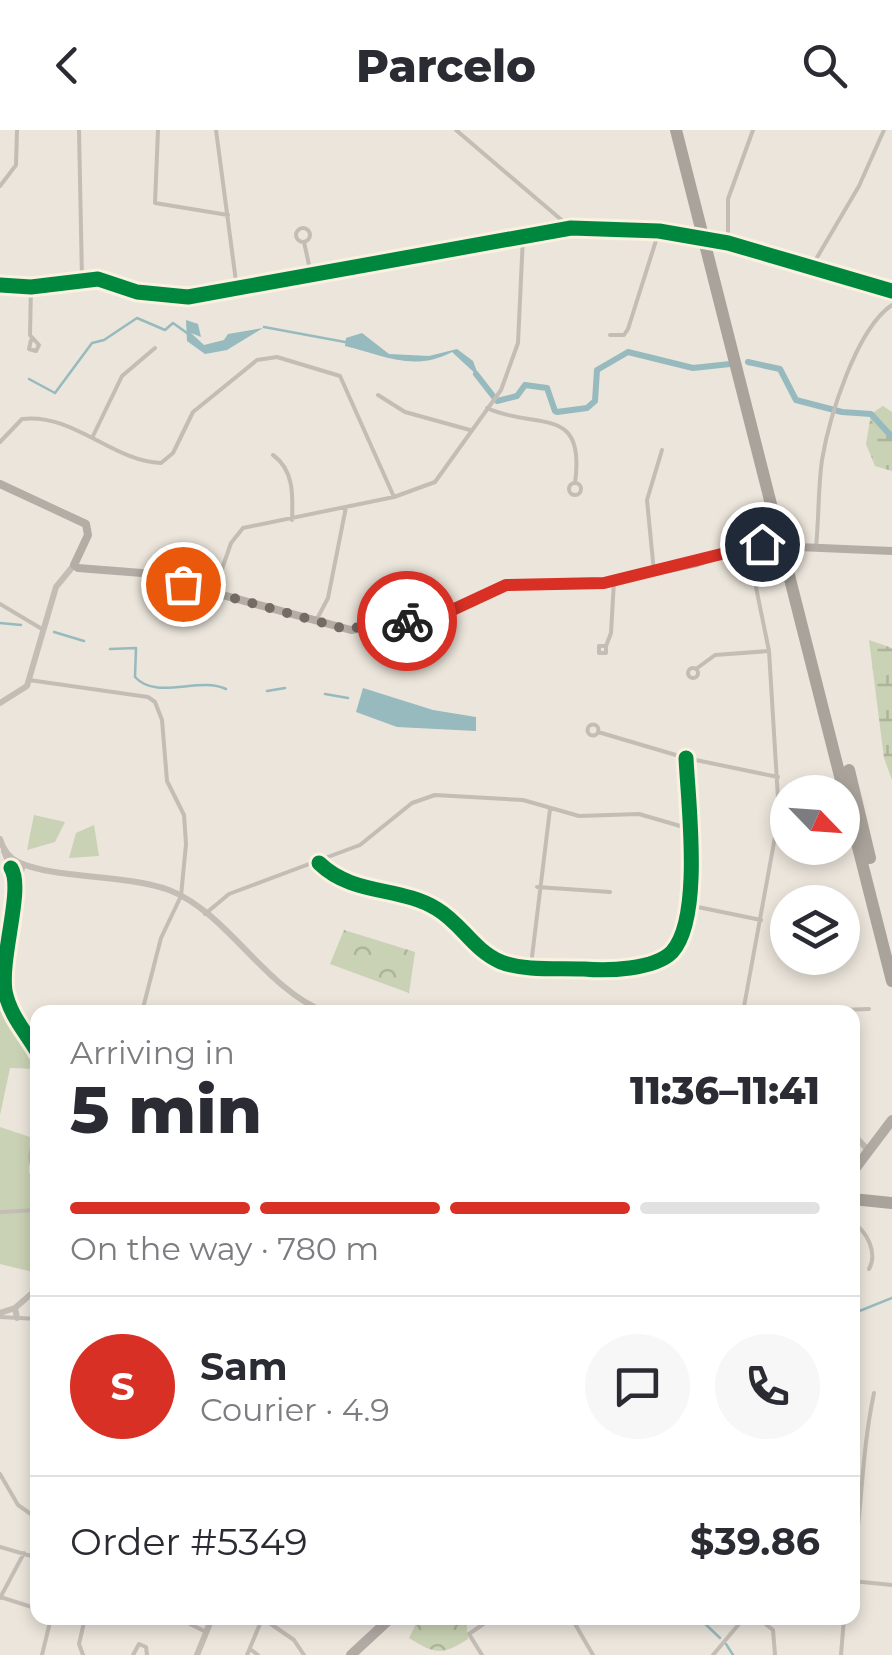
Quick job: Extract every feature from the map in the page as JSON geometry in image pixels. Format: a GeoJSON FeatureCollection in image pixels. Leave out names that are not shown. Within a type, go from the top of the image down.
{"type":"FeatureCollection","features":[{"type":"Feature","properties":{"kind":"highway"},"geometry":{"type":"LineString","coordinates":[[678,130],[892,948]]}},
{"type":"Feature","properties":{"kind":"highway"},"geometry":{"type":"LineString","coordinates":[[678,130],[892,981]]}},
{"type":"Feature","properties":{"kind":"highway"},"geometry":{"type":"LineString","coordinates":[[860,1201],[892,1203]]}},
{"type":"Feature","properties":{"kind":"main road"},"geometry":{"type":"LineString","coordinates":[[0,484],[86,524],[88,535],[74,565],[136,572],[358,630],[448,612],[515,584],[614,581],[702,561],[748,545],[892,552]]}},
{"type":"Feature","properties":{"kind":"main road"},"geometry":{"type":"LineString","coordinates":[[860,1163],[892,1120]]}},
{"type":"Feature","properties":{"kind":"main road"},"geometry":{"type":"LineString","coordinates":[[351,1655],[383,1625]]}},
{"type":"Feature","properties":{"kind":"street"},"geometry":{"type":"LineString","coordinates":[[0,186],[16,165],[17,130]]}},
{"type":"Feature","properties":{"kind":"street"},"geometry":{"type":"LineString","coordinates":[[78,130],[82,280]]}},
{"type":"Feature","properties":{"kind":"street"},"geometry":{"type":"LineString","coordinates":[[158,130],[155,203],[228,215]]}},
{"type":"Feature","properties":{"kind":"street"},"geometry":{"type":"LineString","coordinates":[[216,130],[238,288]]}},
{"type":"Feature","properties":{"kind":"street"},"geometry":{"type":"LineString","coordinates":[[456,130],[572,228]]}},
{"type":"Feature","properties":{"kind":"street"},"geometry":{"type":"LineString","coordinates":[[724,242],[728,199],[752,130]]}},
{"type":"Feature","properties":{"kind":"street"},"geometry":{"type":"LineString","coordinates":[[812,266],[859,186],[884,130]]}},
{"type":"Feature","properties":{"kind":"street"},"geometry":{"type":"LineString","coordinates":[[0,285],[31,287],[108,280],[161,296],[188,297],[472,242],[572,228],[659,231],[724,242],[892,291]]}},
{"type":"Feature","properties":{"kind":"street"},"geometry":{"type":"LineString","coordinates":[[610,335],[624,335],[628,329],[659,231]]}},
{"type":"Feature","properties":{"kind":"street"},"geometry":{"type":"LineString","coordinates":[[214,592],[238,532],[431,485],[495,400],[518,344],[523,235]]}},
{"type":"Feature","properties":{"kind":"street"},"geometry":{"type":"LineString","coordinates":[[304,242],[312,274]]}},
{"type":"Feature","properties":{"kind":"street"},"geometry":{"type":"LineString","coordinates":[[31,287],[32,340]]}},
{"type":"Feature","properties":{"kind":"street"},"geometry":{"type":"LineString","coordinates":[[816,546],[822,460],[837,411],[864,336],[876,317],[892,306]]}},
{"type":"Feature","properties":{"kind":"street"},"geometry":{"type":"LineString","coordinates":[[93,436],[122,376],[155,348]]}},
{"type":"Feature","properties":{"kind":"street"},"geometry":{"type":"LineString","coordinates":[[0,442],[3,434],[22,419],[40,417],[93,436],[147,462],[161,463],[173,453],[193,412],[257,360],[277,357],[340,376],[394,497]]}},
{"type":"Feature","properties":{"kind":"street"},"geometry":{"type":"LineString","coordinates":[[378,395],[405,412],[470,430]]}},
{"type":"Feature","properties":{"kind":"street"},"geometry":{"type":"LineString","coordinates":[[488,408],[516,418],[544,419],[568,432],[578,450],[575,483]]}},
{"type":"Feature","properties":{"kind":"street"},"geometry":{"type":"LineString","coordinates":[[654,572],[647,500],[662,450]]}},
{"type":"Feature","properties":{"kind":"street"},"geometry":{"type":"LineString","coordinates":[[273,455],[282,462],[290,479],[292,520]]}},
{"type":"Feature","properties":{"kind":"street"},"geometry":{"type":"LineString","coordinates":[[316,620],[328,598],[346,506]]}},
{"type":"Feature","properties":{"kind":"street"},"geometry":{"type":"LineString","coordinates":[[748,545],[769,652],[778,775]]}},
{"type":"Feature","properties":{"kind":"street"},"geometry":{"type":"LineString","coordinates":[[0,704],[21,693],[29,680],[59,581],[74,565]]}},
{"type":"Feature","properties":{"kind":"street"},"geometry":{"type":"LineString","coordinates":[[606,646],[611,633],[614,581]]}},
{"type":"Feature","properties":{"kind":"street"},"geometry":{"type":"LineString","coordinates":[[0,604],[42,628]]}},
{"type":"Feature","properties":{"kind":"street"},"geometry":{"type":"LineString","coordinates":[[696,669],[715,655],[769,652]]}},
{"type":"Feature","properties":{"kind":"street"},"geometry":{"type":"LineString","coordinates":[[29,680],[110,690],[155,702],[162,720],[168,781],[185,824],[181,896],[161,938],[144,1005]]}},
{"type":"Feature","properties":{"kind":"street"},"geometry":{"type":"LineString","coordinates":[[598,732],[686,758],[770,776]]}},
{"type":"Feature","properties":{"kind":"street"},"geometry":{"type":"LineString","coordinates":[[319,863],[350,885],[436,908],[486,954],[510,965],[606,970],[660,959],[675,947],[694,850],[687,828],[686,758]]}},
{"type":"Feature","properties":{"kind":"street"},"geometry":{"type":"LineString","coordinates":[[204,915],[229,894],[360,846],[425,797],[523,800],[578,816],[639,814],[687,828]]}},
{"type":"Feature","properties":{"kind":"street"},"geometry":{"type":"LineString","coordinates":[[531,965],[537,888],[550,809]]}},
{"type":"Feature","properties":{"kind":"street"},"geometry":{"type":"LineString","coordinates":[[0,839],[17,885]]}},
{"type":"Feature","properties":{"kind":"street"},"geometry":{"type":"LineString","coordinates":[[12,864],[128,879],[181,896],[293,996],[311,1005]]}},
{"type":"Feature","properties":{"kind":"street"},"geometry":{"type":"LineString","coordinates":[[23,864],[3,946],[2,966],[12,1015],[30,1041]]}},
{"type":"Feature","properties":{"kind":"street"},"geometry":{"type":"LineString","coordinates":[[744,1005],[771,865]]}},
{"type":"Feature","properties":{"kind":"street"},"geometry":{"type":"LineString","coordinates":[[537,888],[610,892]]}},
{"type":"Feature","properties":{"kind":"street"},"geometry":{"type":"LineString","coordinates":[[686,905],[762,920]]}},
{"type":"Feature","properties":{"kind":"street"},"geometry":{"type":"LineString","coordinates":[[860,1009],[869,1009]]}},
{"type":"Feature","properties":{"kind":"street"},"geometry":{"type":"LineString","coordinates":[[860,1141],[869,1151]]}},
{"type":"Feature","properties":{"kind":"street"},"geometry":{"type":"LineString","coordinates":[[0,1212],[30,1210]]}},
{"type":"Feature","properties":{"kind":"street"},"geometry":{"type":"LineString","coordinates":[[860,1231],[869,1242],[873,1262],[869,1269]]}},
{"type":"Feature","properties":{"kind":"street"},"geometry":{"type":"LineString","coordinates":[[0,1315],[30,1295]]}},
{"type":"Feature","properties":{"kind":"street"},"geometry":{"type":"LineString","coordinates":[[15,1308],[17,1318]]}},
{"type":"Feature","properties":{"kind":"street"},"geometry":{"type":"LineString","coordinates":[[0,1315],[30,1318]]}},
{"type":"Feature","properties":{"kind":"street"},"geometry":{"type":"LineString","coordinates":[[860,1518],[865,1480],[862,1449],[874,1393]]}},
{"type":"Feature","properties":{"kind":"street"},"geometry":{"type":"LineString","coordinates":[[0,1474],[18,1505],[30,1513]]}},
{"type":"Feature","properties":{"kind":"street"},"geometry":{"type":"LineString","coordinates":[[0,1489],[6,1485]]}},
{"type":"Feature","properties":{"kind":"street"},"geometry":{"type":"LineString","coordinates":[[0,1547],[30,1555]]}},
{"type":"Feature","properties":{"kind":"street"},"geometry":{"type":"LineString","coordinates":[[24,1553],[0,1598],[30,1607]]}},
{"type":"Feature","properties":{"kind":"street"},"geometry":{"type":"LineString","coordinates":[[860,1579],[892,1585]]}},
{"type":"Feature","properties":{"kind":"street"},"geometry":{"type":"LineString","coordinates":[[42,1655],[49,1625]]}},
{"type":"Feature","properties":{"kind":"street"},"geometry":{"type":"LineString","coordinates":[[83,1625],[79,1644],[83,1655]]}},
{"type":"Feature","properties":{"kind":"street"},"geometry":{"type":"LineString","coordinates":[[192,1625],[206,1632]]}},
{"type":"Feature","properties":{"kind":"street"},"geometry":{"type":"LineString","coordinates":[[197,1655],[209,1625]]}},
{"type":"Feature","properties":{"kind":"street"},"geometry":{"type":"LineString","coordinates":[[258,1655],[248,1652],[259,1625]]}},
{"type":"Feature","properties":{"kind":"street"},"geometry":{"type":"LineString","coordinates":[[272,1625],[294,1640],[304,1655]]}},
{"type":"Feature","properties":{"kind":"street"},"geometry":{"type":"LineString","coordinates":[[482,1625],[469,1634],[482,1655]]}},
{"type":"Feature","properties":{"kind":"street"},"geometry":{"type":"LineString","coordinates":[[576,1625],[593,1655]]}},
{"type":"Feature","properties":{"kind":"street"},"geometry":{"type":"LineString","coordinates":[[712,1655],[738,1625]]}},
{"type":"Feature","properties":{"kind":"street"},"geometry":{"type":"LineString","coordinates":[[767,1625],[773,1630],[775,1655]]}},
{"type":"Feature","properties":{"kind":"street"},"geometry":{"type":"LineString","coordinates":[[841,1655],[843,1625]]}},
{"type":"Feature","properties":{"kind":"street"},"geometry":{"type":"LineString","coordinates":[[132,1655],[138,1644],[146,1647],[147,1655]]}},
{"type":"Feature","properties":{"kind":"green space"},"geometry":{"type":"Polygon","coordinates":[[[883,406],[892,412],[892,471],[875,466],[866,444],[871,414],[883,406]]]}},
{"type":"Feature","properties":{"kind":"green space"},"geometry":{"type":"Polygon","coordinates":[[[869,640],[892,648],[892,780],[884,758],[869,640]]]}},
{"type":"Feature","properties":{"kind":"green space"},"geometry":{"type":"Polygon","coordinates":[[[34,815],[65,822],[55,842],[27,850],[34,815]]]}},
{"type":"Feature","properties":{"kind":"green space"},"geometry":{"type":"Polygon","coordinates":[[[94,825],[99,856],[69,858],[76,833],[94,825]]]}},
{"type":"Feature","properties":{"kind":"green space"},"geometry":{"type":"Polygon","coordinates":[[[344,930],[415,952],[409,993],[330,964],[344,930]]]}},
{"type":"Feature","properties":{"kind":"green space"},"geometry":{"type":"Polygon","coordinates":[[[0,981],[7,1014],[30,1046],[30,1069],[10,1068],[0,1115],[0,981]]]}},
{"type":"Feature","properties":{"kind":"green space"},"geometry":{"type":"Polygon","coordinates":[[[0,1127],[30,1137],[30,1271],[0,1264],[0,1127]]]}},
{"type":"Feature","properties":{"kind":"green space"},"geometry":{"type":"Polygon","coordinates":[[[467,1625],[468,1639],[445,1650],[426,1648],[409,1638],[415,1626],[467,1625]]]}},
{"type":"Feature","properties":{"kind":"water"},"geometry":{"type":"Polygon","coordinates":[[[186,320],[198,324],[201,337],[191,333],[204,345],[224,340],[228,334],[263,328],[227,350],[205,354],[187,341],[186,320]]]}},
{"type":"Feature","properties":{"kind":"water"},"geometry":{"type":"Polygon","coordinates":[[[362,333],[389,354],[429,356],[457,349],[473,361],[479,377],[452,352],[410,361],[345,346],[346,338],[362,333]]]}},
{"type":"Feature","properties":{"kind":"water"},"geometry":{"type":"Polygon","coordinates":[[[363,688],[433,710],[476,717],[476,731],[397,727],[356,712],[363,688]]]}},
{"type":"Feature","properties":{"kind":"waterway"},"geometry":{"type":"LineString","coordinates":[[29,379],[55,393],[92,343],[104,340],[137,318],[165,330],[173,323],[187,333]]}},
{"type":"Feature","properties":{"kind":"waterway"},"geometry":{"type":"LineString","coordinates":[[264,327],[345,342]]}},
{"type":"Feature","properties":{"kind":"waterway"},"geometry":{"type":"LineString","coordinates":[[557,412],[587,408],[595,401],[597,370],[628,352],[693,368],[730,364]]}},
{"type":"Feature","properties":{"kind":"waterway"},"geometry":{"type":"LineString","coordinates":[[748,362],[780,369],[796,400],[842,412],[871,414],[892,437]]}},
{"type":"Feature","properties":{"kind":"waterway"},"geometry":{"type":"LineString","coordinates":[[476,374],[497,401],[517,396],[525,385],[547,388],[555,411]]}},
{"type":"Feature","properties":{"kind":"waterway"},"geometry":{"type":"LineString","coordinates":[[0,623],[21,625]]}},
{"type":"Feature","properties":{"kind":"waterway"},"geometry":{"type":"LineString","coordinates":[[54,632],[84,641]]}},
{"type":"Feature","properties":{"kind":"waterway"},"geometry":{"type":"LineString","coordinates":[[110,649],[136,648],[135,677],[144,684],[226,689]]}},
{"type":"Feature","properties":{"kind":"waterway"},"geometry":{"type":"LineString","coordinates":[[267,691],[285,688]]}},
{"type":"Feature","properties":{"kind":"waterway"},"geometry":{"type":"LineString","coordinates":[[325,694],[348,698]]}},
{"type":"Feature","properties":{"kind":"waterway"},"geometry":{"type":"LineString","coordinates":[[860,1311],[892,1298]]}},
{"type":"Feature","properties":{"kind":"waterway"},"geometry":{"type":"LineString","coordinates":[[706,1625],[720,1638]]}},
{"type":"Feature","properties":{"kind":"waterway"},"geometry":{"type":"LineString","coordinates":[[726,1644],[733,1655]]}},
{"type":"Feature","properties":{"kind":"cycle path"},"geometry":{"type":"LineString","coordinates":[[0,285],[31,287],[98,279],[137,292],[188,297],[571,228],[659,231],[728,243],[892,291]]}},
{"type":"Feature","properties":{"kind":"cycle path"},"geometry":{"type":"LineString","coordinates":[[319,863],[347,881],[437,909],[483,951],[510,965],[605,970],[654,963],[672,952],[682,936],[688,914],[691,830],[686,758]]}},
{"type":"Feature","properties":{"kind":"cycle path"},"geometry":{"type":"LineString","coordinates":[[11,868],[15,891],[5,991],[14,1016],[30,1041]]}},
{"type":"Feature","properties":{"kind":"way so far"},"geometry":{"type":"LineString","coordinates":[[183,584],[345,629],[407,621]]}},
{"type":"Feature","properties":{"kind":"route"},"geometry":{"type":"LineString","coordinates":[[407,621],[448,612],[501,586],[604,583],[690,565],[726,550],[762,544]]}}]}
